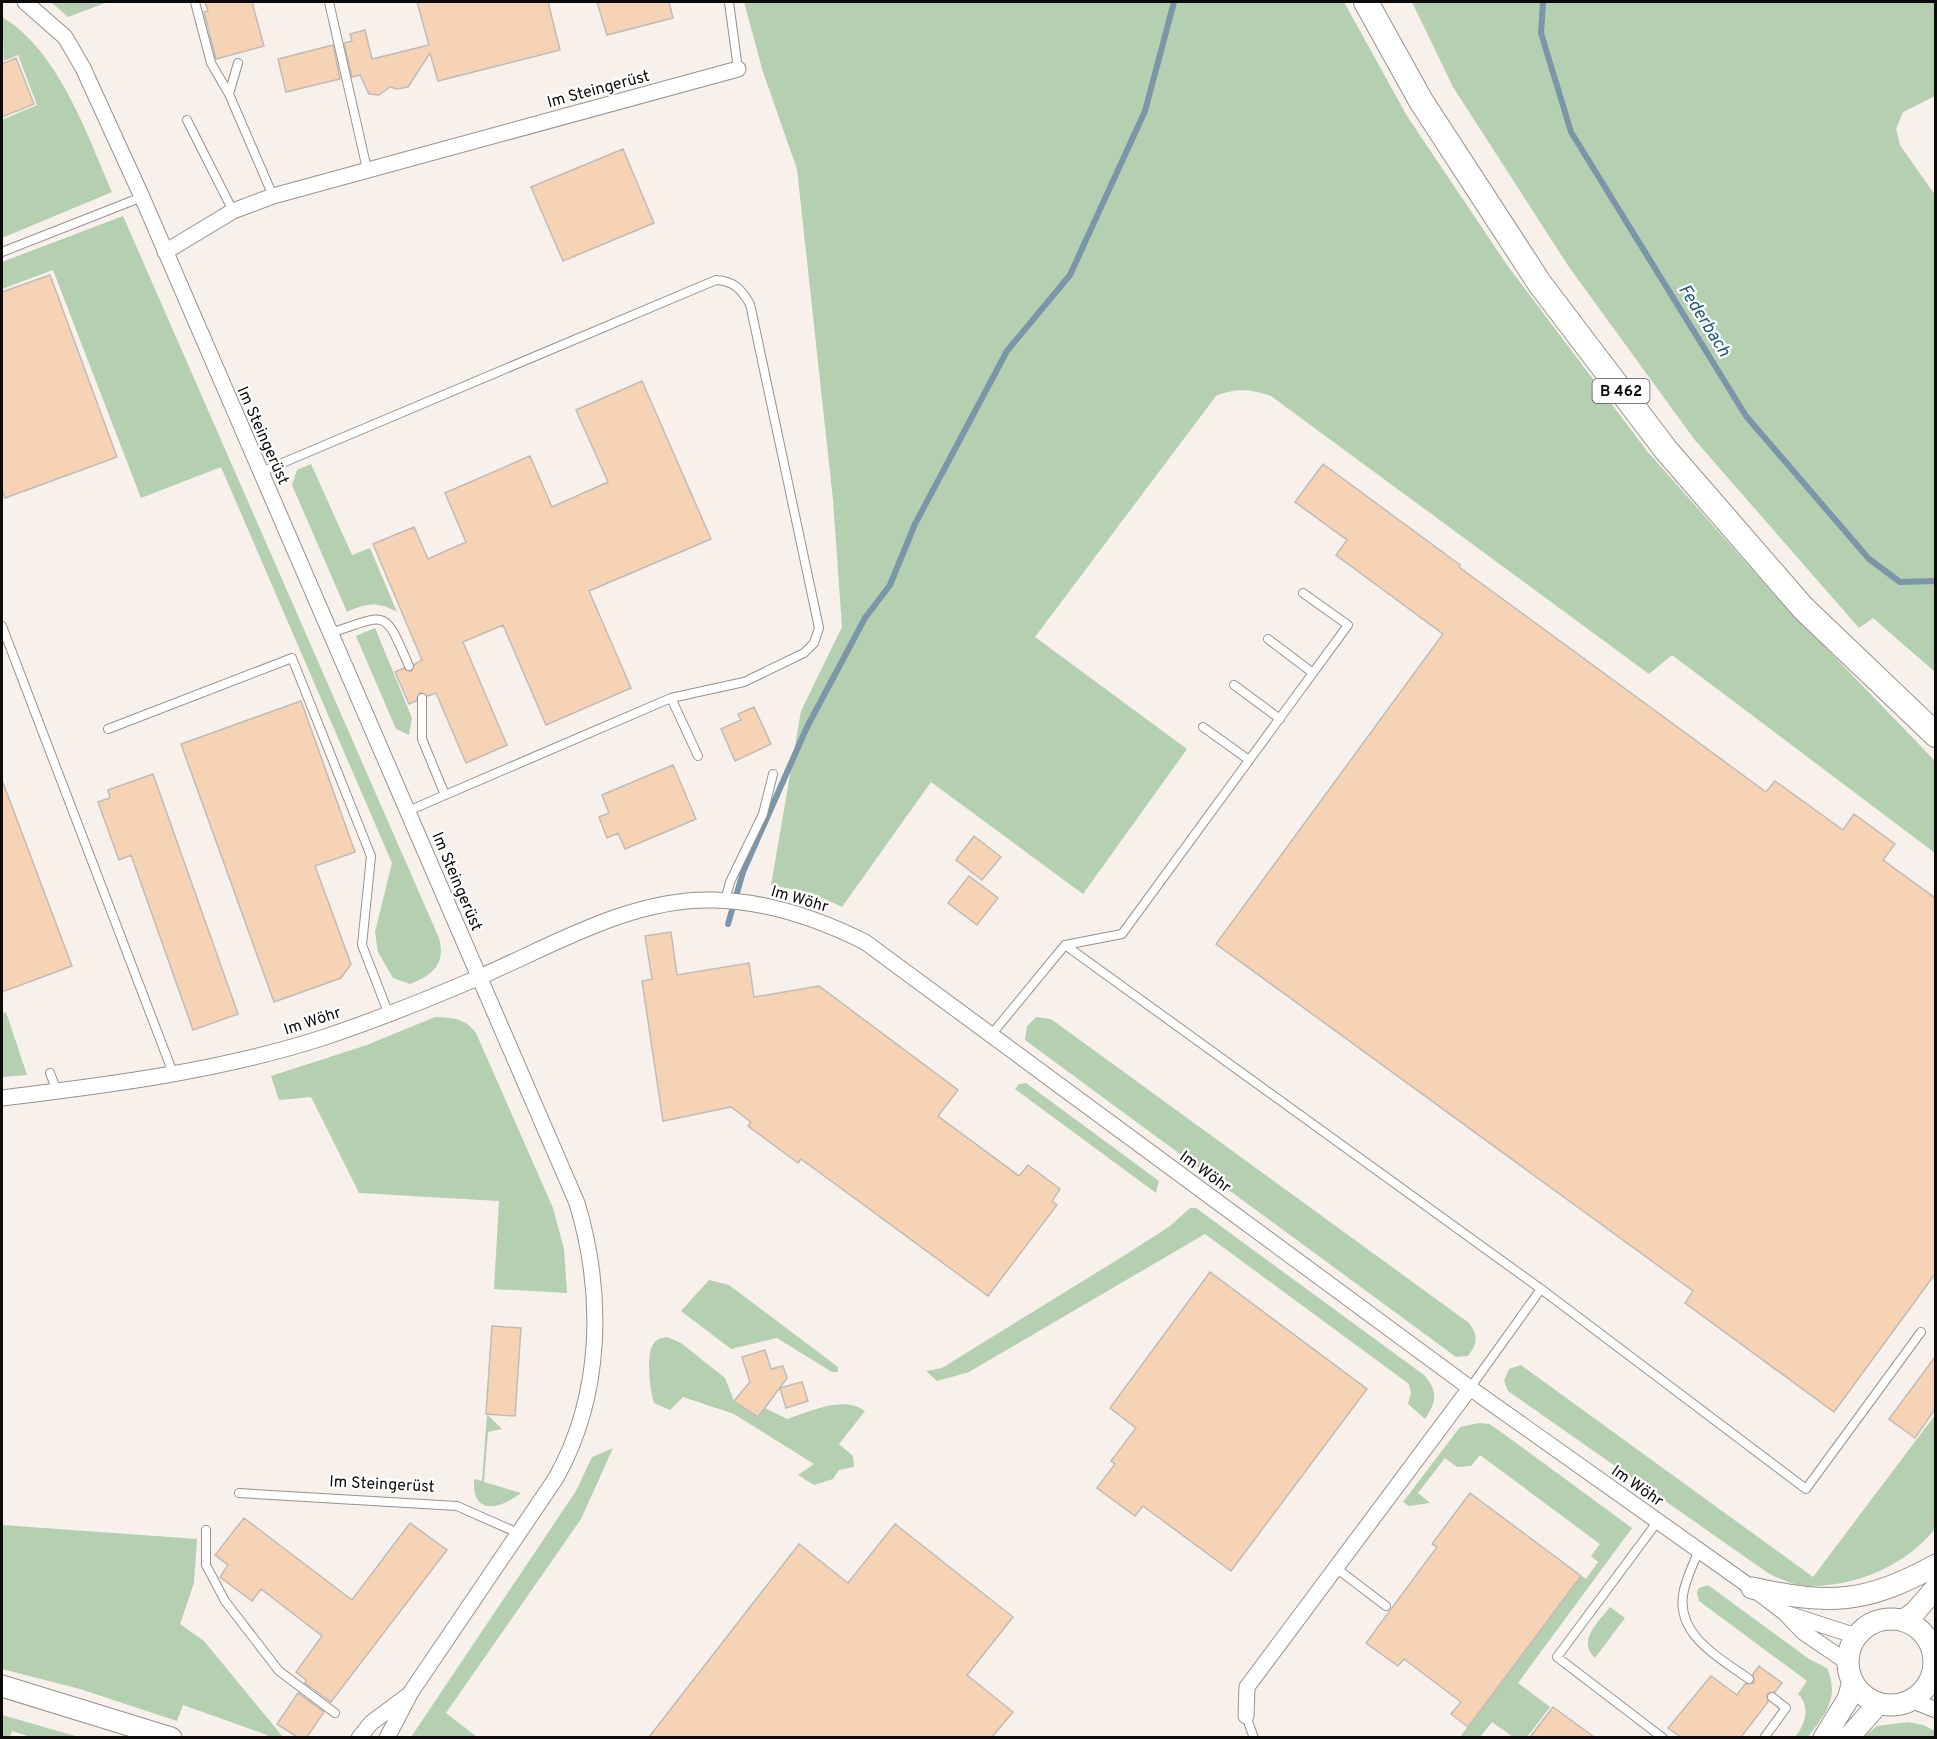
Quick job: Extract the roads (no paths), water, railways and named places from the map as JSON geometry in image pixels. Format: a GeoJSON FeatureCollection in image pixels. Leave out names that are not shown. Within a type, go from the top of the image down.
{"type":"FeatureCollection","features":[{"type":"Feature","properties":{"kind":"main road","name":"B 462"},"geometry":{"type":"LineString","coordinates":[[1366,2],[1421,101],[1540,285],[1666,450],[1803,608],[1935,735]]}},
{"type":"Feature","properties":{"kind":"street","name":"Im Steingerüst"},"geometry":{"type":"LineString","coordinates":[[25,2],[65,37],[82,68],[142,197],[577,1203],[586,1234],[593,1274],[594,1349],[582,1419],[565,1461],[411,1692],[387,1737]]}},
{"type":"Feature","properties":{"kind":"street","name":"Im Steingerüst"},"geometry":{"type":"LineString","coordinates":[[165,252],[233,211],[273,196],[738,69]]}},
{"type":"Feature","properties":{"kind":"street","name":"Im Wöhr"},"geometry":{"type":"LineString","coordinates":[[2,1098],[173,1073],[246,1059],[322,1038],[479,977],[595,925],[635,912],[674,903],[725,901],[788,911],[840,930],[864,942],[1470,1388],[1752,1588],[1785,1613],[1803,1632],[1850,1672]]}},
{"type":"Feature","properties":{"kind":"street"},"geometry":{"type":"LineString","coordinates":[[1246,1716],[1248,1687],[1470,1388]]}},
{"type":"Feature","properties":{"kind":"street"},"geometry":{"type":"LineString","coordinates":[[1752,1588],[1814,1600],[1852,1598],[1891,1588],[1935,1565]]}},
{"type":"Feature","properties":{"kind":"street"},"geometry":{"type":"LineString","coordinates":[[1904,1620],[1915,1612],[1935,1588]]}},
{"type":"Feature","properties":{"kind":"street","name":"Im Wöhr"},"geometry":{"type":"LineString","coordinates":[[1785,1613],[1856,1636]]}},
{"type":"Feature","properties":{"kind":"street"},"geometry":{"type":"LineString","coordinates":[[1824,1737],[1848,1699],[1850,1672],[1856,1636],[1872,1623],[1893,1618],[1904,1620],[1932,1634],[1934,1675],[1924,1689],[1911,1700],[1896,1705],[1879,1703],[1864,1695],[1850,1672]]}},
{"type":"Feature","properties":{"kind":"street"},"geometry":{"type":"LineString","coordinates":[[2,1686],[171,1737]]}},
{"type":"Feature","properties":{"kind":"street","name":"Im Steingerüst"},"geometry":{"type":"LineString","coordinates":[[359,1737],[371,1724],[411,1692]]}},
{"type":"Feature","properties":{"kind":"street"},"geometry":{"type":"LineString","coordinates":[[1911,1700],[1935,1710]]}},
{"type":"Feature","properties":{"kind":"street"},"geometry":{"type":"LineString","coordinates":[[1848,1737],[1879,1703]]}},
{"type":"Feature","properties":{"kind":"lane"},"geometry":{"type":"LineString","coordinates":[[195,2],[211,63],[229,94],[273,196]]}},
{"type":"Feature","properties":{"kind":"lane"},"geometry":{"type":"LineString","coordinates":[[329,2],[367,169]]}},
{"type":"Feature","properties":{"kind":"lane"},"geometry":{"type":"LineString","coordinates":[[729,2],[738,69]]}},
{"type":"Feature","properties":{"kind":"lane"},"geometry":{"type":"LineString","coordinates":[[229,94],[238,63]]}},
{"type":"Feature","properties":{"kind":"lane"},"geometry":{"type":"LineString","coordinates":[[187,120],[233,211]]}},
{"type":"Feature","properties":{"kind":"lane"},"geometry":{"type":"LineString","coordinates":[[2,252],[142,197]]}},
{"type":"Feature","properties":{"kind":"lane"},"geometry":{"type":"LineString","coordinates":[[261,472],[716,280],[728,280],[742,290],[750,304],[819,628],[814,643],[804,652],[744,682],[671,698],[408,811]]}},
{"type":"Feature","properties":{"kind":"lane"},"geometry":{"type":"LineString","coordinates":[[991,1035],[1065,945],[1122,934],[1348,626],[1303,593]]}},
{"type":"Feature","properties":{"kind":"lane"},"geometry":{"type":"LineString","coordinates":[[331,633],[375,618],[385,620],[392,628],[409,666]]}},
{"type":"Feature","properties":{"kind":"lane"},"geometry":{"type":"LineString","coordinates":[[2,626],[173,1073]]}},
{"type":"Feature","properties":{"kind":"lane"},"geometry":{"type":"LineString","coordinates":[[1268,639],[1313,672]]}},
{"type":"Feature","properties":{"kind":"lane"},"geometry":{"type":"LineString","coordinates":[[108,729],[292,658],[370,856],[362,945],[388,1012]]}},
{"type":"Feature","properties":{"kind":"lane"},"geometry":{"type":"LineString","coordinates":[[1234,686],[1280,719]]}},
{"type":"Feature","properties":{"kind":"lane"},"geometry":{"type":"LineString","coordinates":[[423,698],[422,740],[445,795]]}},
{"type":"Feature","properties":{"kind":"lane"},"geometry":{"type":"LineString","coordinates":[[671,698],[698,756]]}},
{"type":"Feature","properties":{"kind":"lane"},"geometry":{"type":"LineString","coordinates":[[1203,727],[1249,760]]}},
{"type":"Feature","properties":{"kind":"lane"},"geometry":{"type":"LineString","coordinates":[[725,901],[730,882],[763,814],[773,774]]}},
{"type":"Feature","properties":{"kind":"lane"},"geometry":{"type":"LineString","coordinates":[[1065,945],[1541,1289],[1806,1489],[1921,1332]]}},
{"type":"Feature","properties":{"kind":"lane"},"geometry":{"type":"LineString","coordinates":[[50,1073],[57,1091]]}},
{"type":"Feature","properties":{"kind":"lane"},"geometry":{"type":"LineString","coordinates":[[1470,1388],[1541,1289]]}},
{"type":"Feature","properties":{"kind":"lane","name":"Im Steingerüst"},"geometry":{"type":"LineString","coordinates":[[239,1493],[457,1506],[518,1533]]}},
{"type":"Feature","properties":{"kind":"lane"},"geometry":{"type":"LineString","coordinates":[[1658,1521],[1557,1657],[1664,1737]]}},
{"type":"Feature","properties":{"kind":"lane"},"geometry":{"type":"LineString","coordinates":[[206,1530],[206,1565],[232,1611],[279,1671],[335,1713]]}},
{"type":"Feature","properties":{"kind":"lane"},"geometry":{"type":"LineString","coordinates":[[1699,1550],[1683,1595],[1683,1615],[1692,1633],[1704,1646],[1749,1679]]}},
{"type":"Feature","properties":{"kind":"lane"},"geometry":{"type":"LineString","coordinates":[[1336,1568],[1386,1606]]}},
{"type":"Feature","properties":{"kind":"lane"},"geometry":{"type":"LineString","coordinates":[[1764,1737],[1786,1708],[1772,1697]]}},
{"type":"Feature","properties":{"kind":"lane"},"geometry":{"type":"LineString","coordinates":[[1246,1716],[1254,1737]]}},
{"type":"Feature","properties":{"kind":"waterway"},"geometry":{"type":"LineString","coordinates":[[728,924],[743,872],[807,727],[865,618],[890,585],[915,524],[1007,351],[1070,275],[1145,111],[1174,2]]}},
{"type":"Feature","properties":{"kind":"waterway","name":"Federbach"},"geometry":{"type":"LineString","coordinates":[[1543,2],[1541,33],[1571,132],[1746,416],[1869,559],[1900,582],[1936,581]]}}]}
